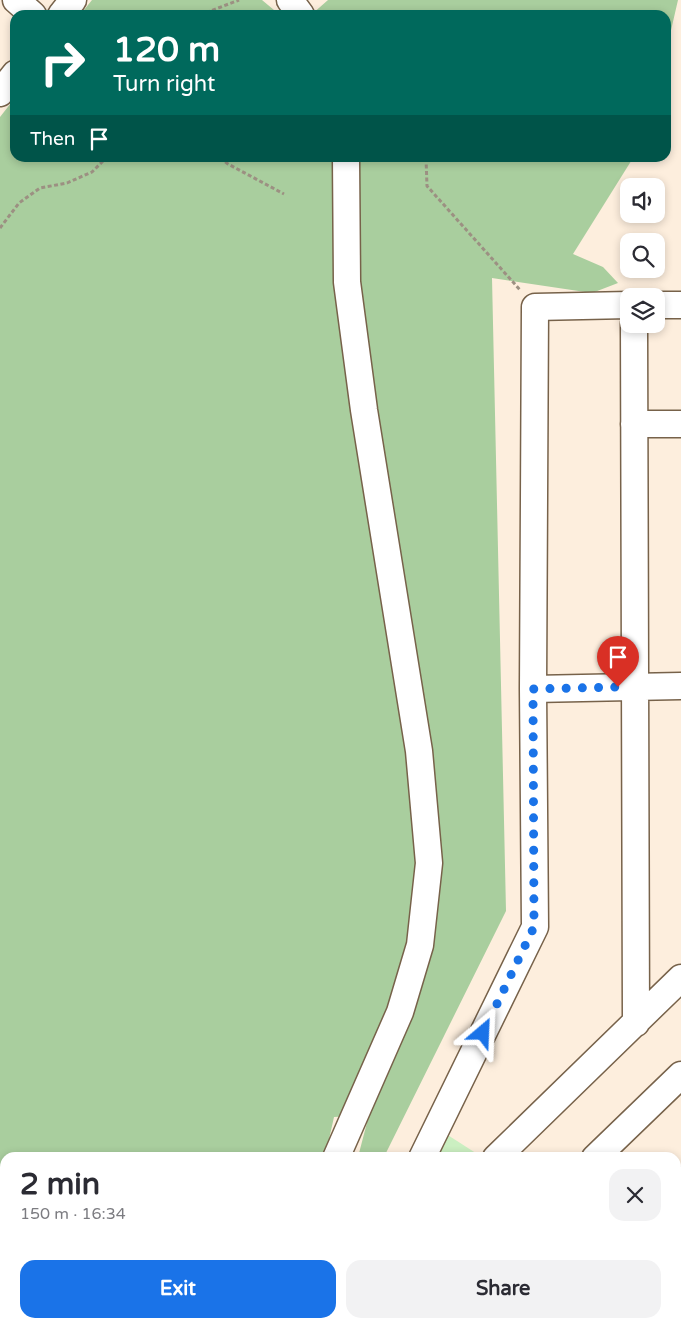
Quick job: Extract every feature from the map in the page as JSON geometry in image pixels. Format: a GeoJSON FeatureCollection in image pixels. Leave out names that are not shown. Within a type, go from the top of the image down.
{"type":"FeatureCollection","features":[{"type":"Feature","properties":{"kind":"street"},"geometry":{"type":"LineString","coordinates":[[16,0],[27,10]]}},
{"type":"Feature","properties":{"kind":"street"},"geometry":{"type":"LineString","coordinates":[[65,10],[73,0]]}},
{"type":"Feature","properties":{"kind":"street"},"geometry":{"type":"LineString","coordinates":[[0,93],[10,80]]}},
{"type":"Feature","properties":{"kind":"street"},"geometry":{"type":"LineString","coordinates":[[339,1152],[400,1012],[420,944],[429,863],[420,751],[364,410],[346,282],[346,162]]}},
{"type":"Feature","properties":{"kind":"street"},"geometry":{"type":"LineString","coordinates":[[425,1152],[534,927],[533,689],[536,307],[620,305]]}},
{"type":"Feature","properties":{"kind":"street"},"geometry":{"type":"LineString","coordinates":[[665,305],[681,305]]}},
{"type":"Feature","properties":{"kind":"street"},"geometry":{"type":"LineString","coordinates":[[634,333],[636,1023]]}},
{"type":"Feature","properties":{"kind":"street"},"geometry":{"type":"LineString","coordinates":[[634,424],[681,424]]}},
{"type":"Feature","properties":{"kind":"street"},"geometry":{"type":"LineString","coordinates":[[533,689],[681,686]]}},
{"type":"Feature","properties":{"kind":"street"},"geometry":{"type":"LineString","coordinates":[[502,1152],[681,978]]}},
{"type":"Feature","properties":{"kind":"street"},"geometry":{"type":"LineString","coordinates":[[601,1152],[681,1074]]}},
{"type":"Feature","properties":{"kind":"path"},"geometry":{"type":"LineString","coordinates":[[213,10],[239,0]]}},
{"type":"Feature","properties":{"kind":"path"},"geometry":{"type":"LineString","coordinates":[[0,228],[19,203],[40,188],[67,183],[92,172],[102,162]]}},
{"type":"Feature","properties":{"kind":"path"},"geometry":{"type":"LineString","coordinates":[[225,162],[284,194]]}},
{"type":"Feature","properties":{"kind":"path"},"geometry":{"type":"LineString","coordinates":[[426,162],[427,186],[536,307]]}},
{"type":"Feature","properties":{"kind":"green space"},"geometry":{"type":"Polygon","coordinates":[[[92,0],[262,0],[274,10],[84,10],[92,0]]]}},
{"type":"Feature","properties":{"kind":"green space"},"geometry":{"type":"Polygon","coordinates":[[[328,0],[678,0],[671,30],[671,10],[317,10],[328,0]]]}},
{"type":"Feature","properties":{"kind":"green space"},"geometry":{"type":"Polygon","coordinates":[[[10,104],[10,162],[630,162],[573,254],[603,267],[618,283],[592,293],[492,278],[506,911],[386,1152],[359,1152],[369,1115],[334,1117],[326,1152],[0,1152],[0,117],[10,104]]]}},
{"type":"Feature","properties":{"kind":"green space"},"geometry":{"type":"Polygon","coordinates":[[[443,1132],[474,1152],[434,1152],[443,1132]]]}},
{"type":"Feature","properties":{"kind":"route"},"geometry":{"type":"LineString","coordinates":[[483,1033],[534,927],[533,689],[618,687]]}}]}
